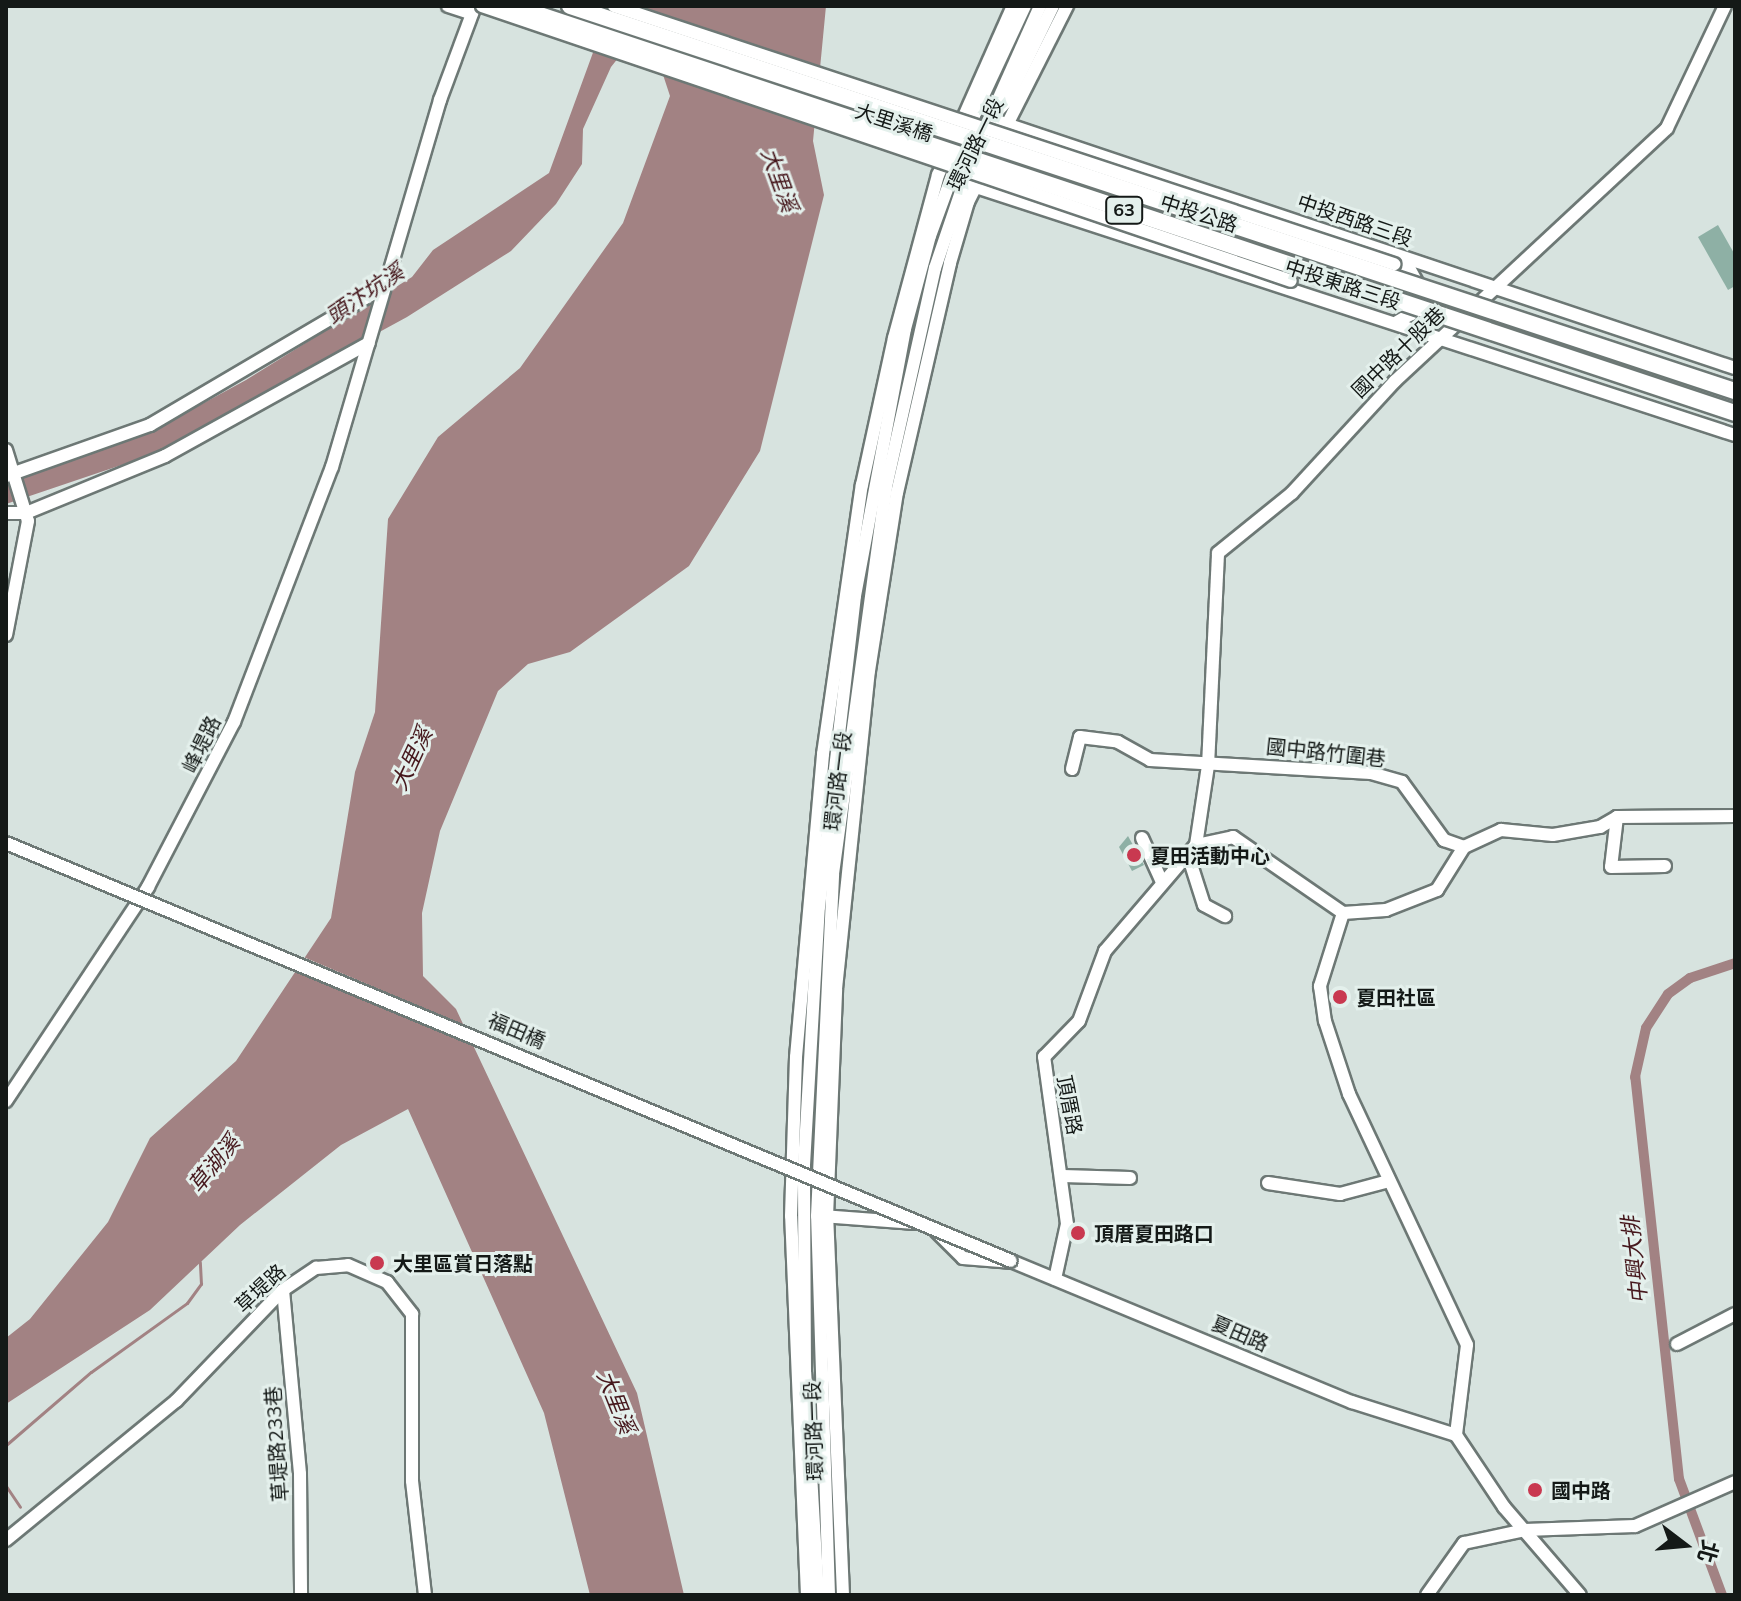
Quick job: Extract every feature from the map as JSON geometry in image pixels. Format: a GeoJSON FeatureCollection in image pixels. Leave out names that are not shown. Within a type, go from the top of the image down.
{"type":"FeatureCollection","features":[{"type":"Feature","properties":{"kind":"main road","name":"中投公路"},"geometry":{"type":"LineString","coordinates":[[513,6],[1735,413]]}},
{"type":"Feature","properties":{"kind":"main road","name":"中投公路"},"geometry":{"type":"LineString","coordinates":[[570,6],[1735,391]]}},
{"type":"Feature","properties":{"kind":"street","name":"大里溪橋"},"geometry":{"type":"LineString","coordinates":[[448,6],[476,9],[1291,281],[1335,302]]}},
{"type":"Feature","properties":{"kind":"street","name":"大里溪橋"},"geometry":{"type":"LineString","coordinates":[[614,6],[1394,264],[1435,269]]}},
{"type":"Feature","properties":{"kind":"street","name":"環河路一段"},"geometry":{"type":"LineString","coordinates":[[807,1595],[810,1216],[819,907],[855,596],[905,329],[944,176],[1013,6]]}},
{"type":"Feature","properties":{"kind":"street","name":"環河路一段"},"geometry":{"type":"LineString","coordinates":[[969,110],[1025,6]]}},
{"type":"Feature","properties":{"kind":"street","name":"環河路一段"},"geometry":{"type":"LineString","coordinates":[[818,1595],[810,1216],[833,874],[862,634],[912,362],[963,183],[1040,6]]}},
{"type":"Feature","properties":{"kind":"street","name":"環河路一段"},"geometry":{"type":"LineString","coordinates":[[990,119],[1007,101],[1053,6]]}},
{"type":"Feature","properties":{"kind":"street","name":"環河路一段"},"geometry":{"type":"LineString","coordinates":[[829,1595],[810,1216],[869,671],[927,349],[976,187],[1067,6]]}},
{"type":"Feature","properties":{"kind":"street","name":"國中路十股巷"},"geometry":{"type":"LineString","coordinates":[[1208,766],[1216,562],[1224,542],[1292,493],[1442,335],[1497,288],[1667,128],[1725,6]]}},
{"type":"Feature","properties":{"kind":"street"},"geometry":{"type":"LineString","coordinates":[[6,513],[25,510],[165,456],[369,343],[384,287],[476,9]]}},
{"type":"Feature","properties":{"kind":"street","name":"中投西路三段"},"geometry":{"type":"LineString","coordinates":[[969,110],[1735,368]]}},
{"type":"Feature","properties":{"kind":"street","name":"中投東路三段"},"geometry":{"type":"LineString","coordinates":[[944,176],[1442,335],[1735,435]]}},
{"type":"Feature","properties":{"kind":"street"},"geometry":{"type":"LineString","coordinates":[[1394,264],[1409,268],[1420,288],[1411,314],[1397,322]]}},
{"type":"Feature","properties":{"kind":"street"},"geometry":{"type":"LineString","coordinates":[[12,476],[150,425],[384,287]]}},
{"type":"Feature","properties":{"kind":"street","name":"峰堤路"},"geometry":{"type":"LineString","coordinates":[[6,1101],[148,887],[234,722],[296,572],[369,343]]}},
{"type":"Feature","properties":{"kind":"street"},"geometry":{"type":"LineString","coordinates":[[6,450],[25,510],[6,635]]}},
{"type":"Feature","properties":{"kind":"street","name":"國中路竹圍巷"},"geometry":{"type":"LineString","coordinates":[[1072,769],[1080,737],[1118,742],[1150,760],[1208,766],[1238,763],[1402,782],[1444,840],[1464,847]]}},
{"type":"Feature","properties":{"kind":"street"},"geometry":{"type":"LineString","coordinates":[[1208,766],[1196,845],[1233,837],[1247,844],[1256,856],[1343,913],[1386,910],[1437,890],[1464,847],[1501,830],[1553,835],[1600,827],[1617,817],[1735,816]]}},
{"type":"Feature","properties":{"kind":"street"},"geometry":{"type":"LineString","coordinates":[[1617,817],[1611,867],[1665,866]]}},
{"type":"Feature","properties":{"kind":"street"},"geometry":{"type":"LineString","coordinates":[[1142,838],[1162,882]]}},
{"type":"Feature","properties":{"kind":"street","name":"福田橋"},"geometry":{"type":"LineString","coordinates":[[6,843],[1012,1262]]}},
{"type":"Feature","properties":{"kind":"street","name":"頂厝路"},"geometry":{"type":"LineString","coordinates":[[1055,1279],[1067,1224],[1063,1176],[1044,1057],[1079,1021],[1105,951],[1162,882],[1189,858],[1196,845]]}},
{"type":"Feature","properties":{"kind":"street"},"geometry":{"type":"LineString","coordinates":[[1189,858],[1204,905],[1225,916]]}},
{"type":"Feature","properties":{"kind":"street"},"geometry":{"type":"LineString","coordinates":[[1343,913],[1320,986],[1325,1021],[1349,1094],[1467,1345],[1456,1435],[1525,1530],[1580,1595]]}},
{"type":"Feature","properties":{"kind":"street"},"geometry":{"type":"LineString","coordinates":[[1063,1176],[1130,1178]]}},
{"type":"Feature","properties":{"kind":"street"},"geometry":{"type":"LineString","coordinates":[[1268,1183],[1340,1194],[1389,1181]]}},
{"type":"Feature","properties":{"kind":"street"},"geometry":{"type":"LineString","coordinates":[[810,1216],[912,1223],[937,1231],[963,1258],[1012,1262]]}},
{"type":"Feature","properties":{"kind":"street","name":"環河路一段"},"geometry":{"type":"LineString","coordinates":[[810,1216],[843,1595]]}},
{"type":"Feature","properties":{"kind":"street","name":"夏田路"},"geometry":{"type":"LineString","coordinates":[[1012,1262],[1352,1402],[1456,1435]]}},
{"type":"Feature","properties":{"kind":"street","name":"草堤路"},"geometry":{"type":"LineString","coordinates":[[6,1540],[176,1401],[283,1290],[316,1268],[348,1265],[387,1282],[412,1314],[412,1481],[425,1595]]}},
{"type":"Feature","properties":{"kind":"street","name":"草堤路233巷"},"geometry":{"type":"LineString","coordinates":[[283,1290],[300,1474],[301,1595]]}},
{"type":"Feature","properties":{"kind":"street"},"geometry":{"type":"LineString","coordinates":[[1677,1344],[1735,1314]]}},
{"type":"Feature","properties":{"kind":"street"},"geometry":{"type":"LineString","coordinates":[[1427,1595],[1464,1543],[1525,1530],[1635,1526],[1735,1482]]}},
{"type":"Feature","properties":{"kind":"water"},"geometry":{"type":"Polygon","coordinates":[[[610,6],[826,6],[813,141],[824,195],[760,451],[689,566],[570,652],[528,664],[498,691],[440,831],[422,913],[423,976],[456,1009],[637,1393],[684,1595],[590,1595],[544,1413],[408,1109],[341,1145],[240,1225],[150,1310],[6,1404],[6,1338],[30,1319],[108,1222],[150,1138],[236,1061],[331,918],[355,772],[375,712],[388,519],[438,437],[520,368],[623,223],[670,96],[646,23],[611,67],[583,129],[582,164],[556,204],[511,251],[407,317],[157,453],[6,504],[6,482],[158,428],[246,380],[412,277],[433,250],[549,173],[610,6]]]}},
{"type":"Feature","properties":{"kind":"pier"},"geometry":{"type":"Polygon","coordinates":[[[301,956],[467,1026],[460,1041],[295,971],[301,956]]]}},
{"type":"Feature","properties":{"kind":"building"},"geometry":{"type":"Polygon","coordinates":[[[1718,225],[1735,255],[1735,286],[1728,290],[1698,237],[1718,225]]]}},
{"type":"Feature","properties":{"kind":"building","name":"夏田活動中心"},"geometry":{"type":"Polygon","coordinates":[[[1128,836],[1144,865],[1132,871],[1119,847],[1128,836]]]}},
{"type":"Feature","properties":{"kind":"waterway","name":"中興大排"},"geometry":{"type":"LineString","coordinates":[[1722,1595],[1679,1479],[1635,1077],[1646,1028],[1668,994],[1690,978],[1735,963]]}},
{"type":"Feature","properties":{"kind":"waterway"},"geometry":{"type":"LineString","coordinates":[[6,1445],[91,1372],[187,1303],[201,1284],[200,1262]]}},
{"type":"Feature","properties":{"kind":"waterway"},"geometry":{"type":"LineString","coordinates":[[6,1486],[20,1507]]}},
{"type":"Feature","properties":{"kind":"place","name":"夏田活動中心"},"geometry":{"type":"Point","coordinates":[1134,855]}},
{"type":"Feature","properties":{"kind":"place","name":"夏田社區"},"geometry":{"type":"Point","coordinates":[1340,997]}},
{"type":"Feature","properties":{"kind":"place","name":"頂厝夏田路口"},"geometry":{"type":"Point","coordinates":[1078,1233]}},
{"type":"Feature","properties":{"kind":"place","name":"大里區賞日落點"},"geometry":{"type":"Point","coordinates":[377,1263]}},
{"type":"Feature","properties":{"kind":"place","name":"國中路"},"geometry":{"type":"Point","coordinates":[1535,1490]}},
{"type":"Feature","properties":{"kind":"water label","name":"大里溪"},"geometry":{"type":"Point","coordinates":[779,180]}},
{"type":"Feature","properties":{"kind":"water label","name":"頭汴坑溪"},"geometry":{"type":"Point","coordinates":[365,294]}},
{"type":"Feature","properties":{"kind":"water label","name":"大里溪"},"geometry":{"type":"Point","coordinates":[412,759]}},
{"type":"Feature","properties":{"kind":"water label","name":"草湖溪"},"geometry":{"type":"Point","coordinates":[214,1164]}},
{"type":"Feature","properties":{"kind":"water label","name":"大里溪"},"geometry":{"type":"Point","coordinates":[616,1402]}}]}
